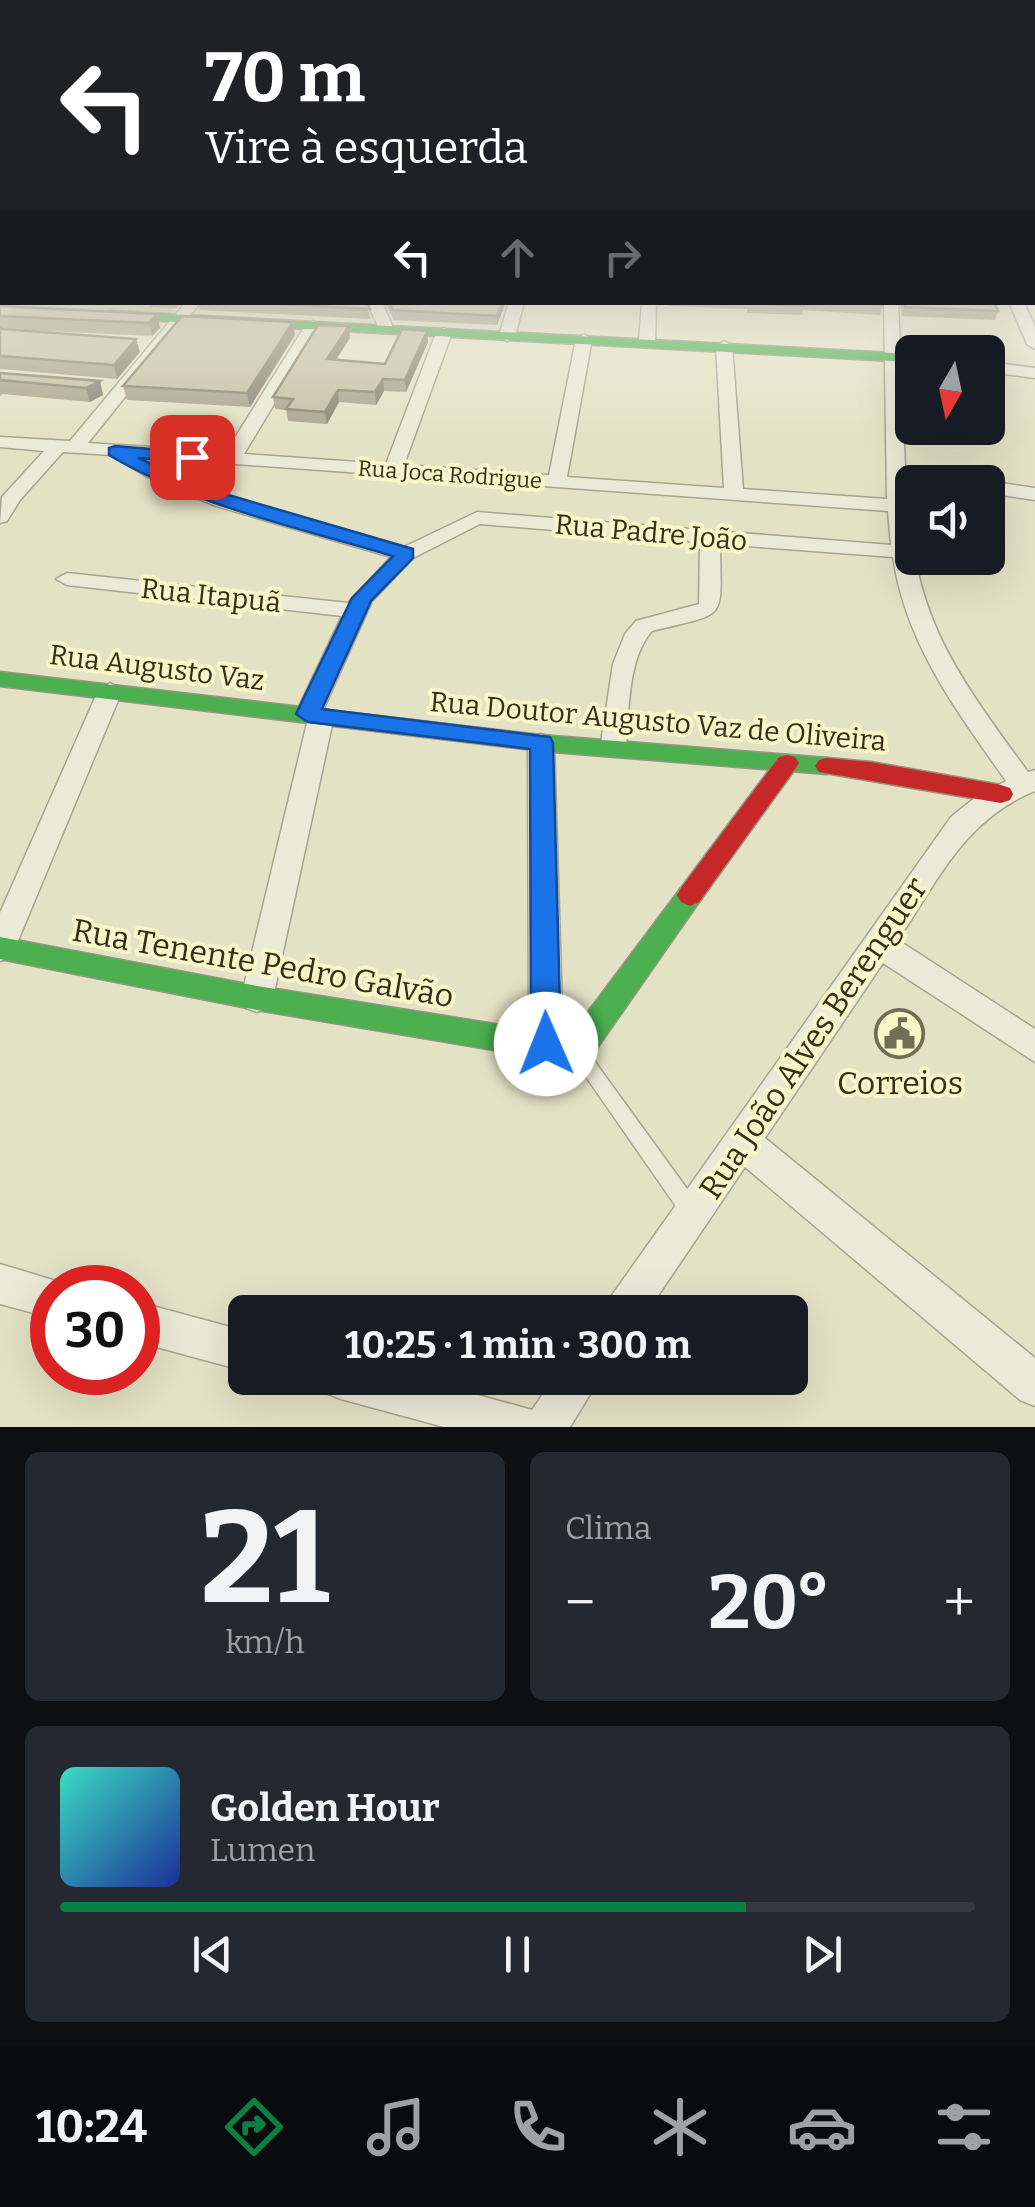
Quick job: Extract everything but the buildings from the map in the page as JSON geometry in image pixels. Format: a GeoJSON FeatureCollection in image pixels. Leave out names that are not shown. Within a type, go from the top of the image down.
{"type":"FeatureCollection","features":[{"type":"Feature","properties":{"kind":"street"},"geometry":{"type":"LineString","coordinates":[[375,305],[386,330]]}},
{"type":"Feature","properties":{"kind":"street"},"geometry":{"type":"LineString","coordinates":[[507,336],[516,305]]}},
{"type":"Feature","properties":{"kind":"street"},"geometry":{"type":"LineString","coordinates":[[647,342],[649,305]]}},
{"type":"Feature","properties":{"kind":"street"},"geometry":{"type":"LineString","coordinates":[[892,305],[898,335]]}},
{"type":"Feature","properties":{"kind":"street"},"geometry":{"type":"LineString","coordinates":[[1017,305],[1035,344]]}},
{"type":"Feature","properties":{"kind":"street"},"geometry":{"type":"LineString","coordinates":[[89,314],[190,311],[313,326],[895,357]]}},
{"type":"Feature","properties":{"kind":"street"},"geometry":{"type":"LineString","coordinates":[[0,517],[12,498],[66,448],[111,388],[190,311]]}},
{"type":"Feature","properties":{"kind":"street"},"geometry":{"type":"LineString","coordinates":[[231,460],[313,326]]}},
{"type":"Feature","properties":{"kind":"street"},"geometry":{"type":"LineString","coordinates":[[392,470],[444,333]]}},
{"type":"Feature","properties":{"kind":"street"},"geometry":{"type":"LineString","coordinates":[[557,481],[584,340]]}},
{"type":"Feature","properties":{"kind":"street"},"geometry":{"type":"LineString","coordinates":[[139,343],[158,344]]}},
{"type":"Feature","properties":{"kind":"street"},"geometry":{"type":"LineString","coordinates":[[724,346],[734,494]]}},
{"type":"Feature","properties":{"kind":"street"},"geometry":{"type":"LineString","coordinates":[[1005,369],[1035,373]]}},
{"type":"Feature","properties":{"kind":"street","name":"Rua Joca Rodrigue"},"geometry":{"type":"LineString","coordinates":[[0,442],[895,506]]}},
{"type":"Feature","properties":{"kind":"street"},"geometry":{"type":"LineString","coordinates":[[115,452],[154,475],[202,493],[406,554]]}},
{"type":"Feature","properties":{"kind":"street"},"geometry":{"type":"LineString","coordinates":[[257,998],[315,715],[356,611],[372,584],[406,554],[477,518],[488,476]]}},
{"type":"Feature","properties":{"kind":"street"},"geometry":{"type":"LineString","coordinates":[[1005,489],[1035,494]]}},
{"type":"Feature","properties":{"kind":"street","name":"Rua Padre João"},"geometry":{"type":"LineString","coordinates":[[477,518],[895,551]]}},
{"type":"Feature","properties":{"kind":"street"},"geometry":{"type":"LineString","coordinates":[[613,749],[623,680],[636,632],[644,626],[705,611],[710,605],[710,537]]}},
{"type":"Feature","properties":{"kind":"street"},"geometry":{"type":"LineString","coordinates":[[908,575],[916,610],[940,662],[1023,789]]}},
{"type":"Feature","properties":{"kind":"street","name":"Rua Itapuã"},"geometry":{"type":"LineString","coordinates":[[66,579],[356,611]]}},
{"type":"Feature","properties":{"kind":"street","name":"Rua Augusto Vaz"},"geometry":{"type":"LineString","coordinates":[[0,679],[315,715]]}},
{"type":"Feature","properties":{"kind":"street"},"geometry":{"type":"LineString","coordinates":[[0,948],[110,691]]}},
{"type":"Feature","properties":{"kind":"street","name":"Rua Doutor Augusto Vaz de Oliveira"},"geometry":{"type":"LineString","coordinates":[[315,715],[542,743],[871,770],[1023,789]]}},
{"type":"Feature","properties":{"kind":"street"},"geometry":{"type":"LineString","coordinates":[[542,743],[546,1044]]}},
{"type":"Feature","properties":{"kind":"street"},"geometry":{"type":"LineString","coordinates":[[578,1051],[788,763]]}},
{"type":"Feature","properties":{"kind":"street","name":"Rua João Alves Berenguer"},"geometry":{"type":"LineString","coordinates":[[636,1295],[961,824],[1023,789]]}},
{"type":"Feature","properties":{"kind":"street"},"geometry":{"type":"LineString","coordinates":[[876,942],[1035,1047]]}},
{"type":"Feature","properties":{"kind":"street","name":"Rua Tenente Pedro Galvão"},"geometry":{"type":"LineString","coordinates":[[0,948],[257,998],[578,1051]]}},
{"type":"Feature","properties":{"kind":"street"},"geometry":{"type":"LineString","coordinates":[[742,1142],[1035,1385]]}},
{"type":"Feature","properties":{"kind":"street"},"geometry":{"type":"LineString","coordinates":[[0,1284],[30,1292]]}},
{"type":"Feature","properties":{"kind":"street"},"geometry":{"type":"LineString","coordinates":[[160,1328],[228,1346]]}},
{"type":"Feature","properties":{"kind":"street"},"geometry":{"type":"LineString","coordinates":[[404,1395],[522,1427]]}},
{"type":"Feature","properties":{"kind":"street"},"geometry":{"type":"LineString","coordinates":[[545,1427],[567,1395]]}},
{"type":"Feature","properties":{"kind":"lane"},"geometry":{"type":"LineString","coordinates":[[578,1051],[693,1213]]}},
{"type":"Feature","properties":{"kind":"green space"},"geometry":{"type":"Polygon","coordinates":[[[0,305],[175,305],[169,316],[0,305]]]}},
{"type":"Feature","properties":{"kind":"traffic: fast"},"geometry":{"type":"LineString","coordinates":[[110,315],[895,357]]}},
{"type":"Feature","properties":{"kind":"traffic: fast"},"geometry":{"type":"LineString","coordinates":[[0,679],[541,743],[827,766]]}},
{"type":"Feature","properties":{"kind":"traffic: fast"},"geometry":{"type":"LineString","coordinates":[[0,948],[257,998],[577,1051],[690,895]]}},
{"type":"Feature","properties":{"kind":"traffic: jam"},"geometry":{"type":"LineString","coordinates":[[690,895],[787,763]]}},
{"type":"Feature","properties":{"kind":"traffic: jam"},"geometry":{"type":"LineString","coordinates":[[827,766],[871,770],[1001,794]]}},
{"type":"Feature","properties":{"kind":"place","name":"Correios"},"geometry":{"type":"Point","coordinates":[900,1033]}},
{"type":"Feature","properties":{"kind":"route"},"geometry":{"type":"LineString","coordinates":[[192,457],[115,452],[154,475],[202,493],[406,554],[362,598],[308,714],[542,743],[546,1044]]}}]}
